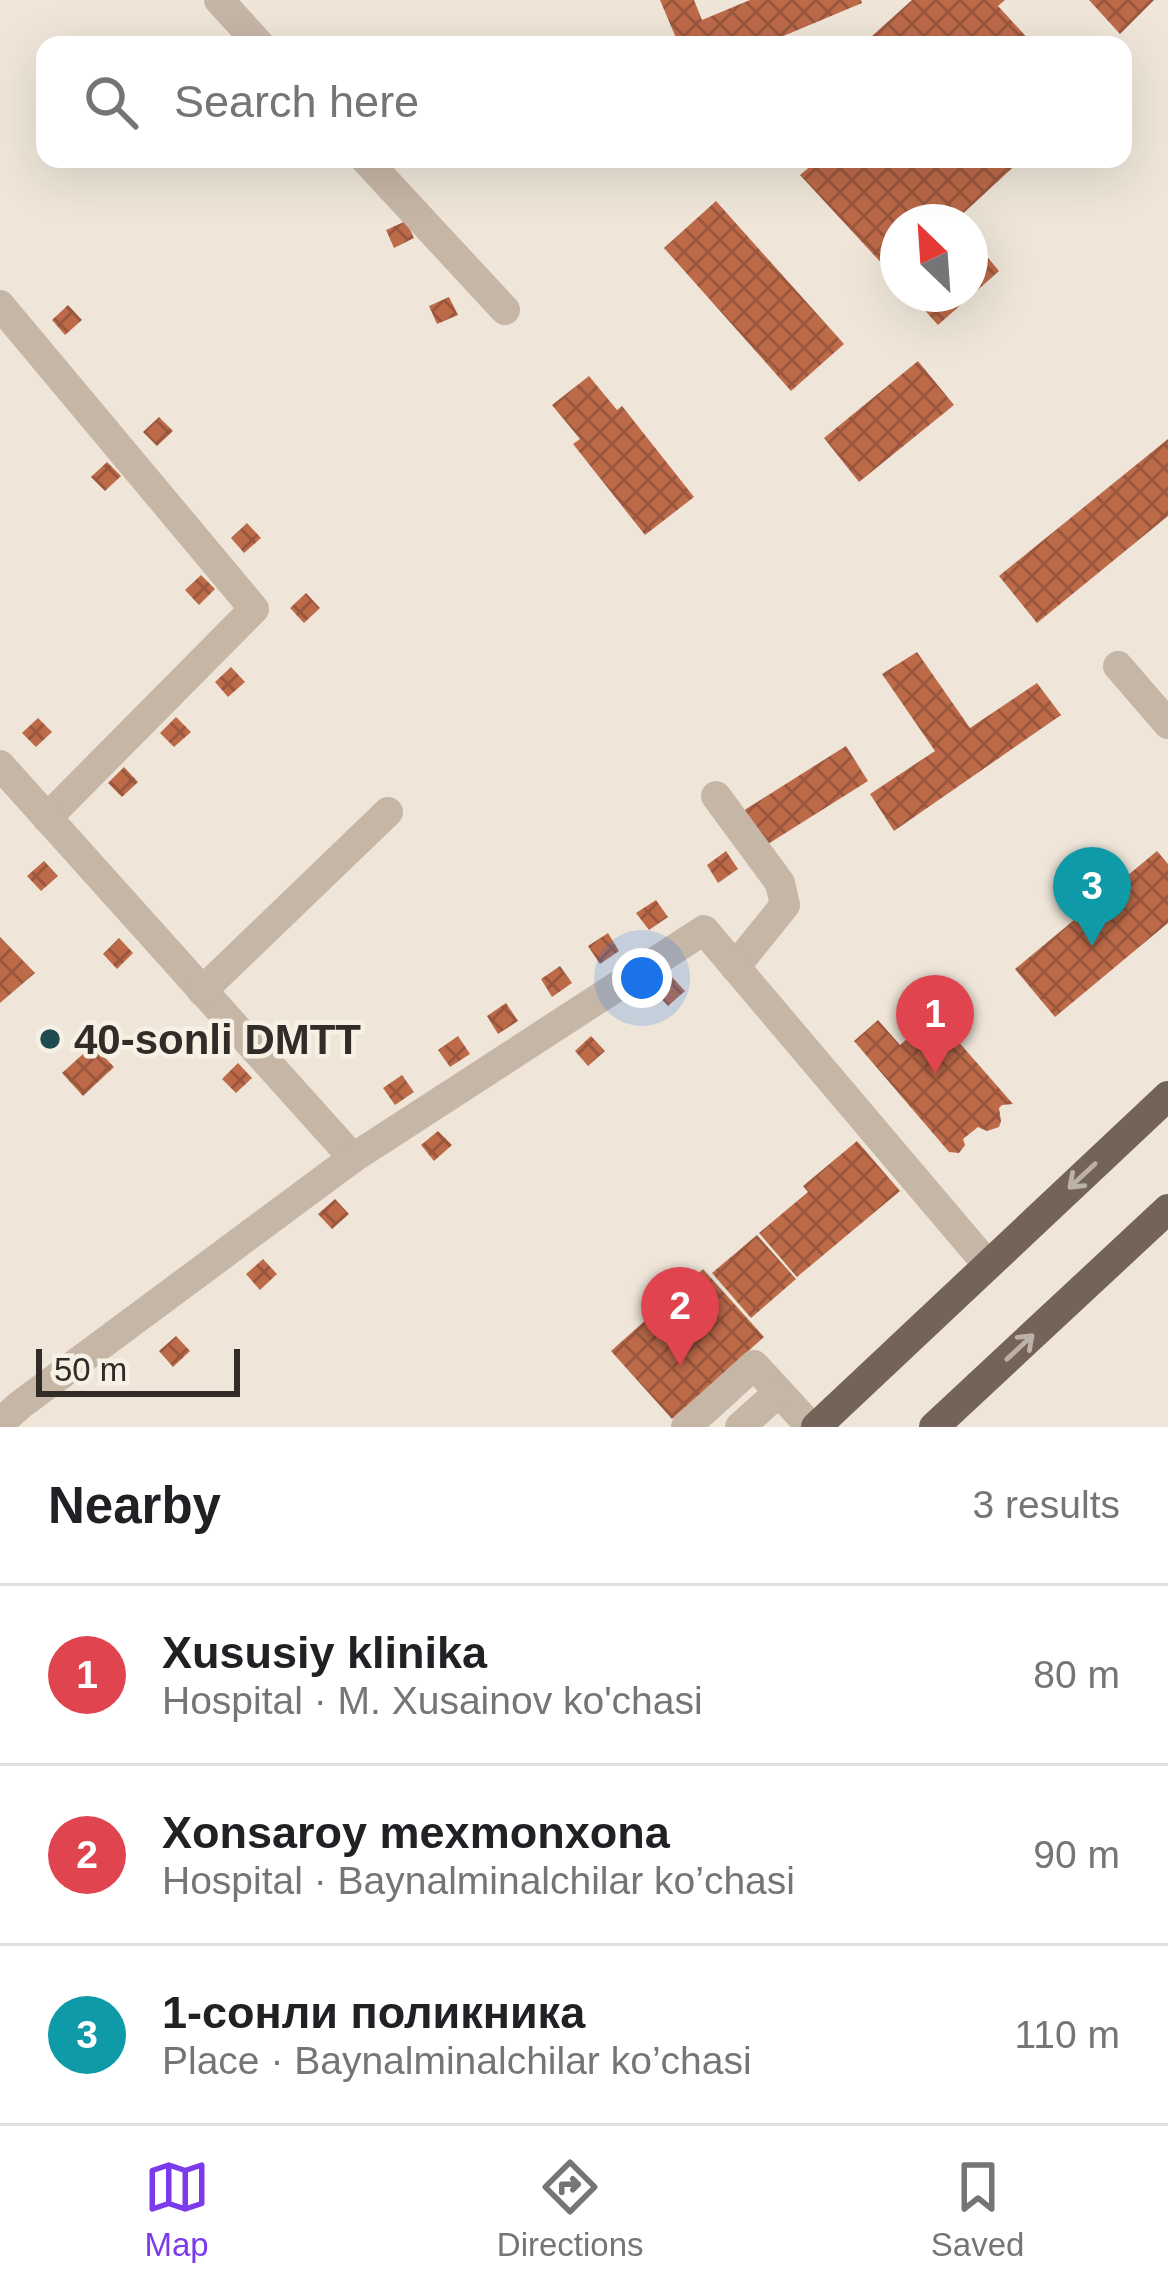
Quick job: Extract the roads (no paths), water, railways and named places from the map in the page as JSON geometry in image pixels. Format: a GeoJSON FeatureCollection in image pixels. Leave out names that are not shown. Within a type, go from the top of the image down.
{"type":"FeatureCollection","features":[{"type":"Feature","properties":{"kind":"main road"},"geometry":{"type":"LineString","coordinates":[[813,1427],[1168,1096]]}},
{"type":"Feature","properties":{"kind":"main road"},"geometry":{"type":"LineString","coordinates":[[934,1427],[1168,1209]]}},
{"type":"Feature","properties":{"kind":"street"},"geometry":{"type":"LineString","coordinates":[[219,0],[252,36]]}},
{"type":"Feature","properties":{"kind":"street"},"geometry":{"type":"LineString","coordinates":[[373,168],[505,310]]}},
{"type":"Feature","properties":{"kind":"street"},"geometry":{"type":"LineString","coordinates":[[0,305],[254,609],[47,818]]}},
{"type":"Feature","properties":{"kind":"street"},"geometry":{"type":"LineString","coordinates":[[1118,666],[1168,724]]}},
{"type":"Feature","properties":{"kind":"street"},"geometry":{"type":"LineString","coordinates":[[0,765],[353,1158]]}},
{"type":"Feature","properties":{"kind":"street"},"geometry":{"type":"LineString","coordinates":[[716,796],[780,883],[785,905],[735,967]]}},
{"type":"Feature","properties":{"kind":"street"},"geometry":{"type":"LineString","coordinates":[[202,991],[388,812]]}},
{"type":"Feature","properties":{"kind":"street"},"geometry":{"type":"LineString","coordinates":[[0,1423],[353,1158],[704,930],[987,1264]]}},
{"type":"Feature","properties":{"kind":"street"},"geometry":{"type":"LineString","coordinates":[[686,1427],[754,1365],[813,1427]]}},
{"type":"Feature","properties":{"kind":"street"},"geometry":{"type":"LineString","coordinates":[[740,1427],[779,1392]]}},
{"type":"Feature","properties":{"kind":"place","name":"1-сонли поликника"},"geometry":{"type":"Point","coordinates":[1092,946]}},
{"type":"Feature","properties":{"kind":"place","name":"40-sonli DMTT"},"geometry":{"type":"Point","coordinates":[50,1039]}},
{"type":"Feature","properties":{"kind":"place","name":"Xususiy klinika"},"geometry":{"type":"Point","coordinates":[935,1074]}},
{"type":"Feature","properties":{"kind":"place","name":"Xonsaroy mexmonxona"},"geometry":{"type":"Point","coordinates":[680,1366]}}]}
